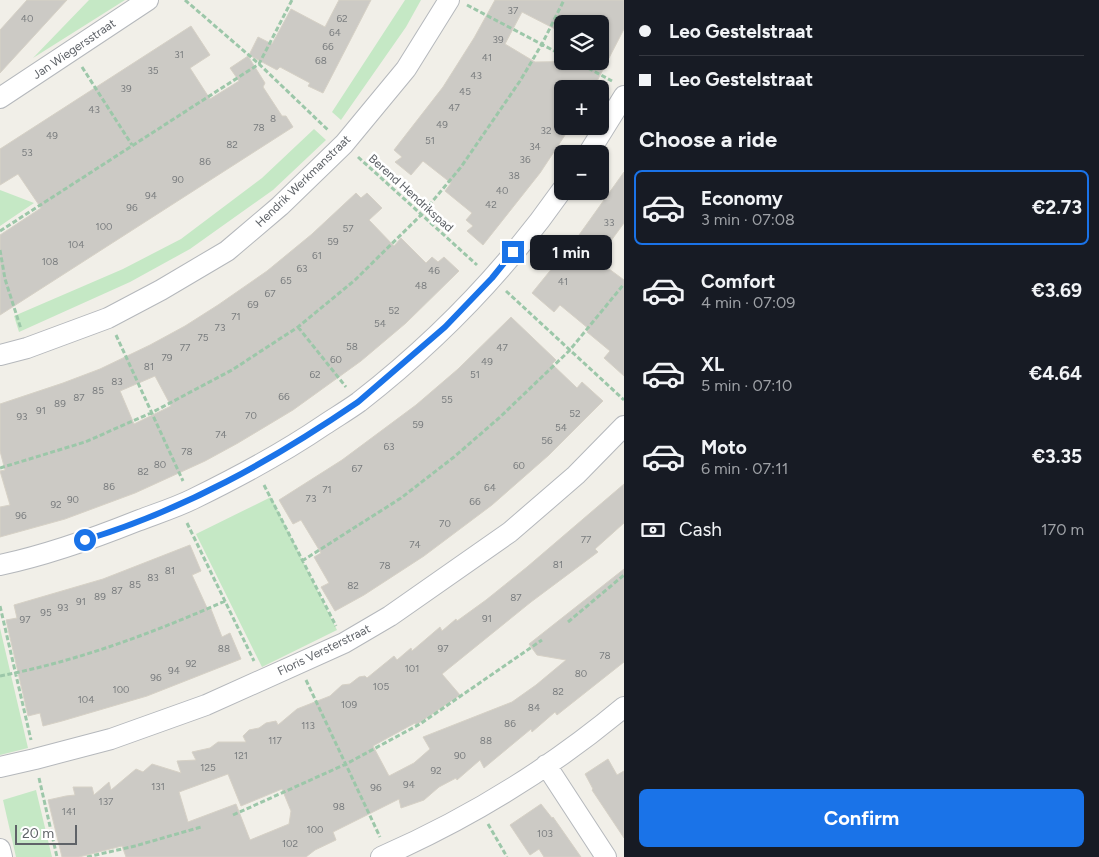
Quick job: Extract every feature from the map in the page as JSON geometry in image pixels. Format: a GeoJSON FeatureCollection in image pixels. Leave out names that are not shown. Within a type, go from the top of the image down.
{"type":"FeatureCollection","features":[{"type":"Feature","properties":{"kind":"street","name":"Jan Wiegersstraat"},"geometry":{"type":"LineString","coordinates":[[0,98],[148,0]]}},
{"type":"Feature","properties":{"kind":"street","name":"Hendrik Werkmanstraat"},"geometry":{"type":"LineString","coordinates":[[0,355],[27,348],[108,318],[161,290],[227,250],[280,206],[344,144],[406,69],[457,2]]}},
{"type":"Feature","properties":{"kind":"street"},"geometry":{"type":"LineString","coordinates":[[594,145],[612,118],[620,89]]}},
{"type":"Feature","properties":{"kind":"street"},"geometry":{"type":"LineString","coordinates":[[0,564],[22,560],[101,536],[185,503],[299,442],[358,402],[445,327],[492,278],[546,214],[555,200]]}},
{"type":"Feature","properties":{"kind":"street","name":"Floris Versterstraat"},"geometry":{"type":"LineString","coordinates":[[0,767],[111,739],[163,721],[206,705],[344,642],[390,616],[510,532],[576,474],[624,426]]}},
{"type":"Feature","properties":{"kind":"street"},"geometry":{"type":"LineString","coordinates":[[386,856],[479,808],[546,766],[624,707]]}},
{"type":"Feature","properties":{"kind":"street"},"geometry":{"type":"LineString","coordinates":[[546,766],[606,857]]}},
{"type":"Feature","properties":{"kind":"street"},"geometry":{"type":"LineString","coordinates":[[0,849],[2,857]]}},
{"type":"Feature","properties":{"kind":"path","name":"Berend Hendrikspad"},"geometry":{"type":"LineString","coordinates":[[185,0],[259,64],[624,400]]}},
{"type":"Feature","properties":{"kind":"path"},"geometry":{"type":"LineString","coordinates":[[0,231],[259,64],[292,0]]}},
{"type":"Feature","properties":{"kind":"path"},"geometry":{"type":"LineString","coordinates":[[0,468],[85,442],[151,413],[232,370],[298,327],[355,280],[421,215],[461,167],[520,81],[542,44],[564,0]]}},
{"type":"Feature","properties":{"kind":"path"},"geometry":{"type":"LineString","coordinates":[[457,2],[554,51]]}},
{"type":"Feature","properties":{"kind":"path"},"geometry":{"type":"LineString","coordinates":[[71,51],[132,145]]}},
{"type":"Feature","properties":{"kind":"path"},"geometry":{"type":"LineString","coordinates":[[589,70],[620,89]]}},
{"type":"Feature","properties":{"kind":"path"},"geometry":{"type":"LineString","coordinates":[[0,250],[5,280],[27,348]]}},
{"type":"Feature","properties":{"kind":"path"},"geometry":{"type":"LineString","coordinates":[[302,561],[401,498],[454,457],[499,418],[569,351],[624,284]]}},
{"type":"Feature","properties":{"kind":"path"},"geometry":{"type":"LineString","coordinates":[[108,318],[151,413],[225,601],[263,680]]}},
{"type":"Feature","properties":{"kind":"path"},"geometry":{"type":"LineString","coordinates":[[298,327],[358,402]]}},
{"type":"Feature","properties":{"kind":"path"},"geometry":{"type":"LineString","coordinates":[[255,467],[344,642]]}},
{"type":"Feature","properties":{"kind":"path"},"geometry":{"type":"LineString","coordinates":[[568,622],[624,575]]}},
{"type":"Feature","properties":{"kind":"path"},"geometry":{"type":"LineString","coordinates":[[0,676],[98,651],[169,626],[225,601]]}},
{"type":"Feature","properties":{"kind":"path"},"geometry":{"type":"LineString","coordinates":[[0,606],[57,857]]}},
{"type":"Feature","properties":{"kind":"path"},"geometry":{"type":"LineString","coordinates":[[233,815],[346,764],[420,724],[542,640]]}},
{"type":"Feature","properties":{"kind":"path"},"geometry":{"type":"LineString","coordinates":[[298,664],[346,764],[386,856]]}},
{"type":"Feature","properties":{"kind":"path"},"geometry":{"type":"LineString","coordinates":[[479,808],[507,857]]}},
{"type":"Feature","properties":{"kind":"path"},"geometry":{"type":"LineString","coordinates":[[87,857],[135,846],[200,827]]}},
{"type":"Feature","properties":{"kind":"green space"},"geometry":{"type":"Polygon","coordinates":[[[89,0],[125,0],[33,58],[89,0]]]}},
{"type":"Feature","properties":{"kind":"green space"},"geometry":{"type":"Polygon","coordinates":[[[405,0],[421,0],[406,27],[341,120],[332,112],[405,0]]]}},
{"type":"Feature","properties":{"kind":"green space"},"geometry":{"type":"Polygon","coordinates":[[[314,129],[326,140],[273,190],[190,249],[130,282],[19,332],[14,316],[123,269],[181,239],[262,178],[314,129]]]}},
{"type":"Feature","properties":{"kind":"green space"},"geometry":{"type":"Polygon","coordinates":[[[0,190],[34,203],[0,226],[0,190]]]}},
{"type":"Feature","properties":{"kind":"green space"},"geometry":{"type":"Polygon","coordinates":[[[271,497],[337,630],[262,667],[196,534],[271,497]]]}},
{"type":"Feature","properties":{"kind":"green space"},"geometry":{"type":"Polygon","coordinates":[[[0,628],[28,748],[0,755],[0,628]]]}},
{"type":"Feature","properties":{"kind":"green space"},"geometry":{"type":"Polygon","coordinates":[[[36,790],[52,857],[16,857],[3,800],[36,790]]]}},
{"type":"Feature","properties":{"kind":"building"},"geometry":{"type":"Polygon","coordinates":[[[27,0],[67,0],[0,73],[0,30],[27,0]]]}},
{"type":"Feature","properties":{"kind":"building"},"geometry":{"type":"Polygon","coordinates":[[[339,0],[371,0],[323,93],[308,86],[310,83],[280,67],[277,70],[249,55],[258,37],[272,44],[291,9],[325,27],[339,0]]]}},
{"type":"Feature","properties":{"kind":"building"},"geometry":{"type":"Polygon","coordinates":[[[495,0],[624,0],[624,29],[609,58],[609,15],[554,15],[554,28],[522,12],[505,44],[535,62],[554,62],[554,70],[603,70],[598,80],[554,80],[554,135],[565,135],[558,145],[554,145],[554,152],[540,173],[483,245],[467,231],[473,226],[466,220],[472,213],[445,191],[451,183],[423,161],[411,175],[395,162],[402,157],[394,150],[443,87],[495,0]]]}},
{"type":"Feature","properties":{"kind":"building"},"geometry":{"type":"Polygon","coordinates":[[[191,26],[210,55],[190,68],[210,99],[239,81],[230,68],[248,56],[265,83],[263,87],[282,116],[286,116],[293,127],[0,315],[0,235],[41,208],[18,174],[0,185],[0,149],[191,26]]]}},
{"type":"Feature","properties":{"kind":"building"},"geometry":{"type":"Polygon","coordinates":[[[624,172],[624,223],[597,260],[624,280],[624,376],[604,358],[610,351],[587,332],[589,329],[560,305],[554,312],[532,293],[579,235],[604,200],[609,200],[609,193],[624,172]]]}},
{"type":"Feature","properties":{"kind":"building"},"geometry":{"type":"Polygon","coordinates":[[[356,193],[361,198],[367,193],[382,208],[369,220],[394,246],[401,238],[426,263],[432,257],[438,262],[444,257],[459,271],[406,323],[361,361],[293,410],[238,443],[205,461],[135,493],[65,519],[0,537],[0,507],[10,505],[0,471],[5,470],[0,451],[0,404],[100,369],[185,326],[267,271],[312,234],[356,193]],[[155,376],[120,391],[134,424],[171,406],[155,376]]]}},
{"type":"Feature","properties":{"kind":"building"},"geometry":{"type":"Polygon","coordinates":[[[511,317],[556,360],[552,364],[577,388],[582,382],[603,401],[549,455],[492,505],[424,556],[364,595],[335,611],[321,587],[329,583],[314,557],[321,553],[301,520],[293,524],[279,500],[342,460],[416,405],[458,369],[511,317]]]}},
{"type":"Feature","properties":{"kind":"building"},"geometry":{"type":"Polygon","coordinates":[[[624,484],[624,523],[595,549],[598,552],[531,602],[442,674],[460,695],[416,725],[415,723],[373,746],[389,776],[414,763],[430,749],[423,737],[512,702],[566,660],[537,655],[529,644],[624,569],[624,662],[557,715],[555,712],[532,732],[531,729],[484,768],[480,760],[457,780],[456,778],[439,787],[424,800],[401,808],[399,799],[333,832],[336,840],[315,850],[306,857],[126,857],[122,846],[79,857],[62,857],[48,800],[75,795],[73,787],[92,787],[94,795],[109,782],[111,790],[136,769],[143,772],[152,764],[181,773],[177,761],[196,760],[192,752],[210,748],[218,742],[246,742],[243,736],[249,730],[276,721],[278,725],[297,709],[330,696],[342,685],[350,684],[359,677],[365,676],[367,678],[394,656],[397,660],[411,648],[412,651],[440,627],[442,631],[456,619],[457,621],[527,567],[624,484]],[[228,774],[179,792],[188,822],[236,804],[250,840],[289,824],[291,811],[282,789],[241,806],[228,774]]]}},
{"type":"Feature","properties":{"kind":"building"},"geometry":{"type":"Polygon","coordinates":[[[190,545],[201,571],[192,575],[208,610],[211,609],[222,637],[230,633],[241,659],[147,696],[62,721],[43,726],[40,713],[28,716],[6,620],[17,618],[14,605],[103,579],[190,545]]]}},
{"type":"Feature","properties":{"kind":"building"},"geometry":{"type":"Polygon","coordinates":[[[608,759],[617,775],[624,771],[624,838],[592,790],[585,774],[608,759]]]}},
{"type":"Feature","properties":{"kind":"building"},"geometry":{"type":"Polygon","coordinates":[[[541,804],[553,817],[581,857],[544,857],[539,849],[530,855],[510,825],[541,804]]]}},
{"type":"Feature","properties":{"kind":"route"},"geometry":{"type":"LineString","coordinates":[[85,540],[101,536],[191,500],[299,442],[344,412],[445,327],[492,278],[513,252]]}}]}
